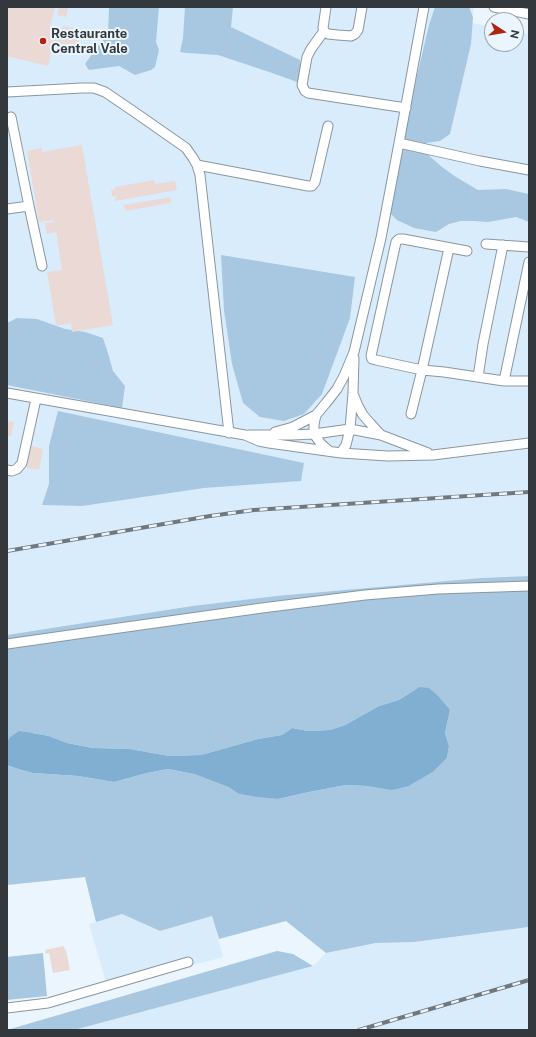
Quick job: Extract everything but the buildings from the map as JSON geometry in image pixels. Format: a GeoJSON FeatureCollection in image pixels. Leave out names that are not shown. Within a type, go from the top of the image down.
{"type":"FeatureCollection","features":[{"type":"Feature","properties":{"kind":"street"},"geometry":{"type":"LineString","coordinates":[[326,7],[323,28],[324,31],[307,57],[302,85],[304,91],[308,93],[406,108]]}},
{"type":"Feature","properties":{"kind":"street"},"geometry":{"type":"LineString","coordinates":[[324,31],[328,34],[338,35],[351,36],[355,34],[358,30],[362,7]]}},
{"type":"Feature","properties":{"kind":"street"},"geometry":{"type":"LineString","coordinates":[[264,434],[293,427],[316,414],[337,389],[354,352],[378,253],[424,7]]}},
{"type":"Feature","properties":{"kind":"street"},"geometry":{"type":"LineString","coordinates":[[494,7],[529,14]]}},
{"type":"Feature","properties":{"kind":"street"},"geometry":{"type":"LineString","coordinates":[[7,92],[94,88],[105,92],[186,148],[193,158],[200,175],[229,433]]}},
{"type":"Feature","properties":{"kind":"street"},"geometry":{"type":"LineString","coordinates":[[11,117],[42,266]]}},
{"type":"Feature","properties":{"kind":"street"},"geometry":{"type":"LineString","coordinates":[[197,165],[312,186],[315,182],[328,126]]}},
{"type":"Feature","properties":{"kind":"street"},"geometry":{"type":"LineString","coordinates":[[399,143],[529,170]]}},
{"type":"Feature","properties":{"kind":"street"},"geometry":{"type":"LineString","coordinates":[[7,209],[29,206]]}},
{"type":"Feature","properties":{"kind":"street"},"geometry":{"type":"LineString","coordinates":[[466,251],[403,239],[399,239],[396,242],[371,356],[376,360],[422,370],[529,382]]}},
{"type":"Feature","properties":{"kind":"street"},"geometry":{"type":"LineString","coordinates":[[486,244],[529,247]]}},
{"type":"Feature","properties":{"kind":"street"},"geometry":{"type":"LineString","coordinates":[[478,377],[483,344],[503,245]]}},
{"type":"Feature","properties":{"kind":"street"},"geometry":{"type":"LineString","coordinates":[[411,414],[449,248]]}},
{"type":"Feature","properties":{"kind":"street"},"geometry":{"type":"LineString","coordinates":[[504,380],[529,262]]}},
{"type":"Feature","properties":{"kind":"street"},"geometry":{"type":"LineString","coordinates":[[341,453],[346,445],[350,430],[354,352]]}},
{"type":"Feature","properties":{"kind":"street"},"geometry":{"type":"LineString","coordinates":[[7,393],[245,435],[314,434],[350,430],[381,435],[433,455]]}},
{"type":"Feature","properties":{"kind":"street"},"geometry":{"type":"LineString","coordinates":[[353,394],[363,414],[381,435]]}},
{"type":"Feature","properties":{"kind":"street"},"geometry":{"type":"LineString","coordinates":[[7,470],[12,471],[17,469],[22,463],[36,399]]}},
{"type":"Feature","properties":{"kind":"street"},"geometry":{"type":"LineString","coordinates":[[316,414],[314,434],[321,444],[329,451]]}},
{"type":"Feature","properties":{"kind":"street"},"geometry":{"type":"LineString","coordinates":[[245,435],[259,441],[269,443],[341,453],[388,456],[433,455],[529,443]]}},
{"type":"Feature","properties":{"kind":"street"},"geometry":{"type":"LineString","coordinates":[[7,644],[365,595],[444,588],[529,586]]}},
{"type":"Feature","properties":{"kind":"street"},"geometry":{"type":"LineString","coordinates":[[7,1008],[48,1002],[188,962]]}},
{"type":"Feature","properties":{"kind":"shaded area"},"geometry":{"type":"Polygon","coordinates":[[[7,7],[474,7],[472,23],[484,25],[484,52],[524,52],[524,33],[529,34],[529,576],[481,578],[276,596],[192,606],[7,635],[7,7]]]}},
{"type":"Feature","properties":{"kind":"shaded area"},"geometry":{"type":"Polygon","coordinates":[[[109,7],[159,7],[156,42],[159,50],[155,67],[151,70],[135,75],[119,66],[89,70],[85,64],[108,35],[109,7]]]}},
{"type":"Feature","properties":{"kind":"shaded area"},"geometry":{"type":"Polygon","coordinates":[[[185,7],[233,7],[231,27],[300,60],[300,76],[297,82],[218,55],[180,52],[183,38],[185,7]]]}},
{"type":"Feature","properties":{"kind":"shaded area"},"geometry":{"type":"Polygon","coordinates":[[[435,7],[469,7],[473,17],[471,44],[450,134],[440,141],[426,143],[426,153],[456,177],[478,190],[506,189],[529,194],[529,222],[516,217],[488,222],[461,221],[449,224],[436,232],[414,228],[397,220],[390,213],[411,101],[429,25],[435,7]]]}},
{"type":"Feature","properties":{"kind":"shaded area"},"geometry":{"type":"Polygon","coordinates":[[[221,255],[355,277],[350,318],[322,394],[304,414],[284,421],[260,417],[243,403],[232,364],[224,310],[221,255]]]}},
{"type":"Feature","properties":{"kind":"shaded area"},"geometry":{"type":"Polygon","coordinates":[[[17,318],[37,319],[65,329],[85,332],[103,338],[113,371],[125,386],[122,408],[7,385],[7,323],[17,318]]]}},
{"type":"Feature","properties":{"kind":"shaded area"},"geometry":{"type":"Polygon","coordinates":[[[58,411],[304,463],[301,481],[204,488],[82,506],[42,505],[49,484],[49,446],[58,411]]]}},
{"type":"Feature","properties":{"kind":"shaded area"},"geometry":{"type":"Polygon","coordinates":[[[529,576],[529,927],[414,942],[376,943],[326,953],[286,921],[219,939],[212,916],[160,931],[122,914],[96,922],[85,877],[7,885],[7,765],[33,773],[78,776],[114,782],[168,769],[194,774],[228,787],[239,794],[278,799],[346,785],[409,786],[433,772],[447,758],[449,746],[445,733],[450,710],[419,687],[399,700],[379,706],[345,725],[330,730],[308,731],[292,728],[282,735],[258,739],[201,755],[169,756],[130,749],[93,748],[67,743],[49,736],[32,733],[9,738],[7,742],[7,635],[192,606],[276,596],[481,578],[529,576]]]}},
{"type":"Feature","properties":{"kind":"shaded area"},"geometry":{"type":"Polygon","coordinates":[[[419,687],[429,688],[450,710],[445,733],[449,746],[447,758],[433,772],[409,786],[392,790],[368,786],[346,785],[278,799],[239,794],[228,787],[194,774],[168,769],[114,782],[78,776],[33,773],[7,765],[7,742],[9,738],[19,731],[49,736],[67,743],[93,748],[130,749],[169,756],[201,755],[258,739],[282,735],[292,728],[308,731],[330,730],[345,725],[379,706],[399,700],[419,687]]]}},
{"type":"Feature","properties":{"kind":"shaded area"},"geometry":{"type":"Polygon","coordinates":[[[122,914],[160,931],[212,916],[223,957],[108,989],[89,924],[122,914]]]}},
{"type":"Feature","properties":{"kind":"shaded area"},"geometry":{"type":"Polygon","coordinates":[[[529,927],[529,1028],[525,1030],[74,1030],[313,966],[326,953],[376,943],[414,942],[529,927]]]}},
{"type":"Feature","properties":{"kind":"shaded area"},"geometry":{"type":"Polygon","coordinates":[[[277,951],[293,954],[313,966],[74,1030],[7,1030],[277,951]]]}},
{"type":"Feature","properties":{"kind":"shaded area"},"geometry":{"type":"Polygon","coordinates":[[[43,953],[47,996],[7,1000],[7,957],[43,953]]]}},
{"type":"Feature","properties":{"kind":"railway"},"geometry":{"type":"LineString","coordinates":[[7,551],[210,516],[254,510],[529,492]]}},
{"type":"Feature","properties":{"kind":"railway"},"geometry":{"type":"LineString","coordinates":[[359,1030],[529,980]]}},
{"type":"Feature","properties":{"kind":"place","name":"Restaurante Central Vale"},"geometry":{"type":"Point","coordinates":[43,41]}}]}
